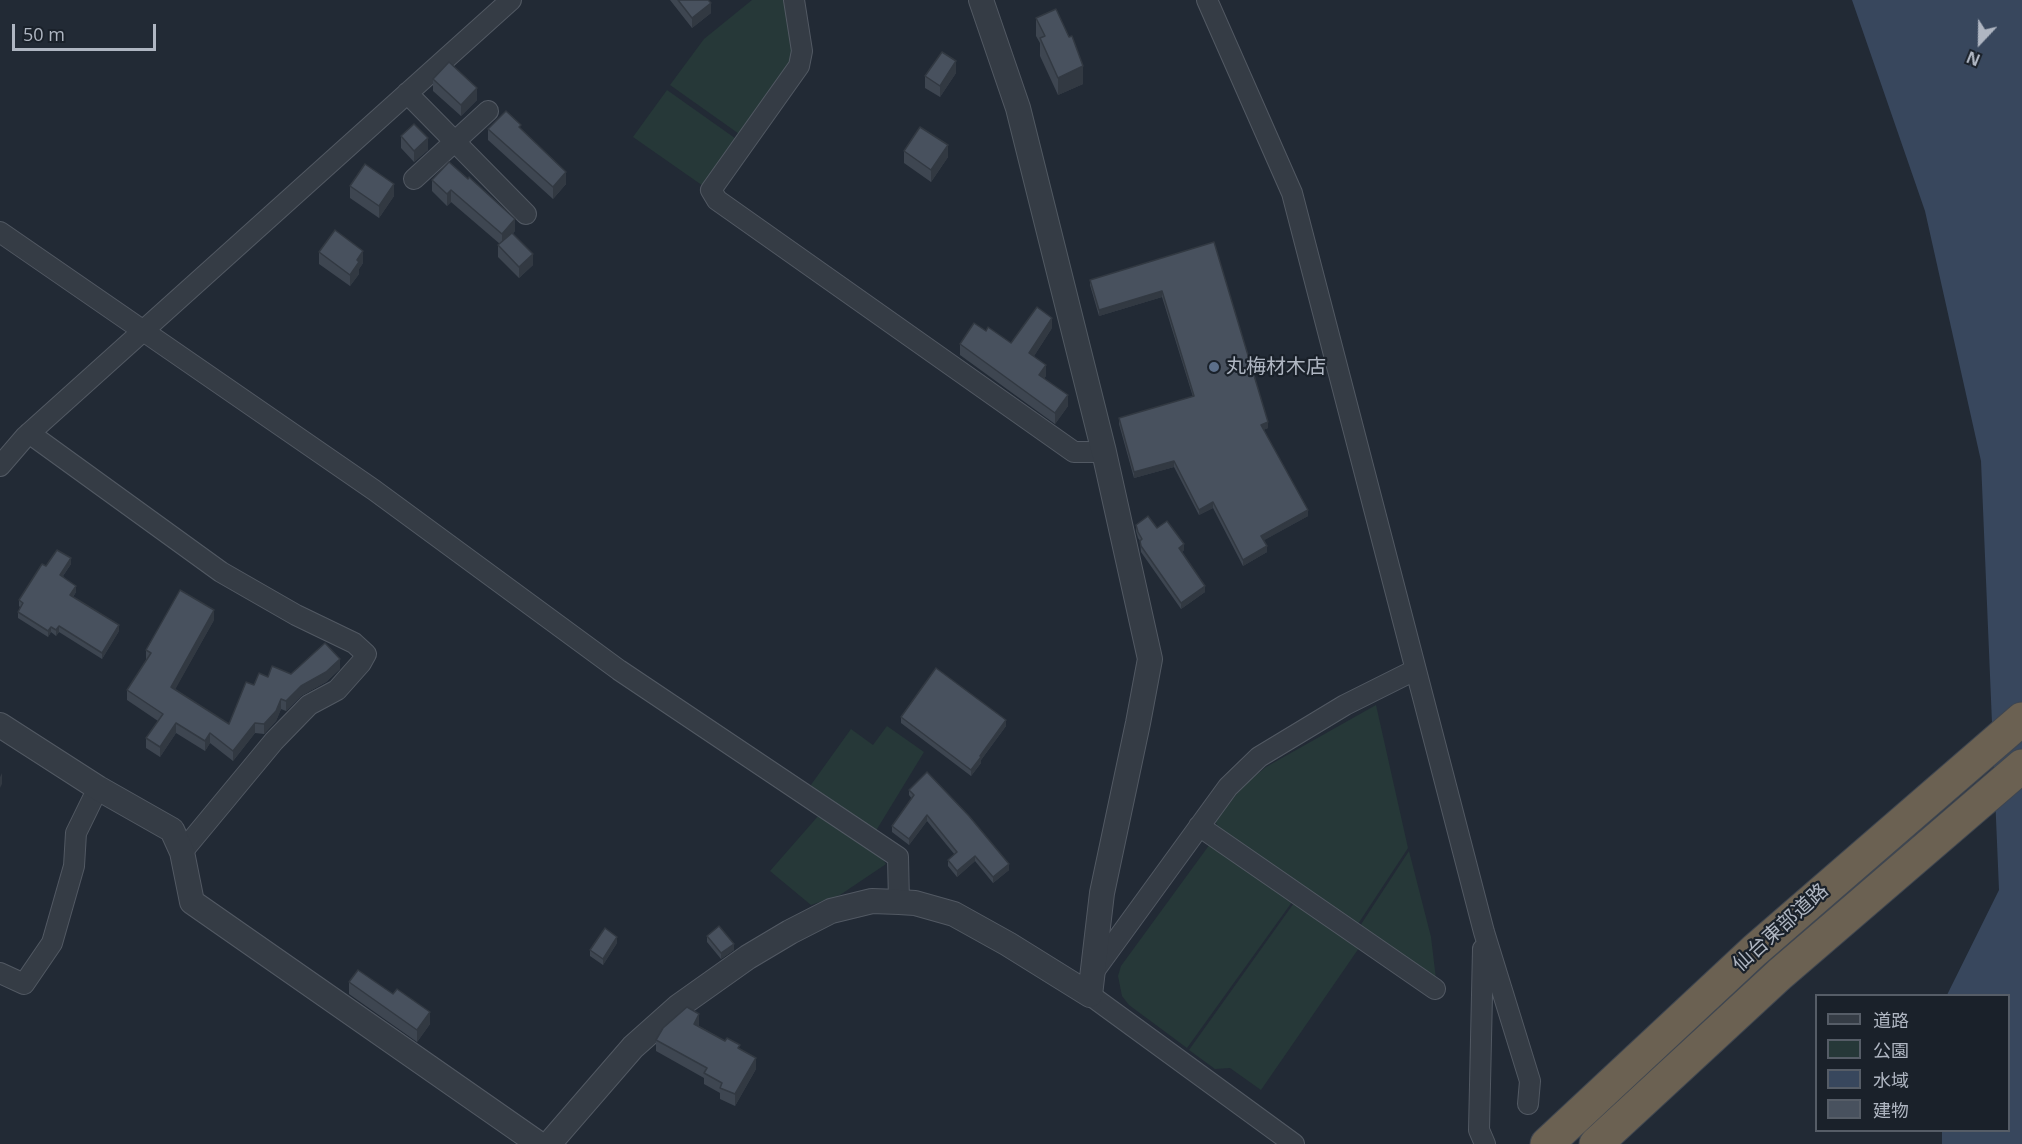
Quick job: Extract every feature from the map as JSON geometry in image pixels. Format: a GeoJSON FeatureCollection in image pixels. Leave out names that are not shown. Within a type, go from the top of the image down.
{"type":"FeatureCollection","features":[{"type":"Feature","properties":{"kind":"highway","name":"仙台東部道路"},"geometry":{"type":"LineString","coordinates":[[1549,1142],[1754,951],[2022,719]]}},
{"type":"Feature","properties":{"kind":"highway","name":"仙台東部道路"},"geometry":{"type":"LineString","coordinates":[[1596,1144],[1780,974],[2022,766]]}},
{"type":"Feature","properties":{"kind":"street"},"geometry":{"type":"LineString","coordinates":[[0,466],[28,433],[511,0]]}},
{"type":"Feature","properties":{"kind":"street"},"geometry":{"type":"LineString","coordinates":[[794,0],[802,51],[799,66],[711,190],[717,200],[1074,452],[1104,452]]}},
{"type":"Feature","properties":{"kind":"street"},"geometry":{"type":"LineString","coordinates":[[981,0],[1018,108],[1104,452],[1150,659],[1102,893],[1091,984]]}},
{"type":"Feature","properties":{"kind":"street"},"geometry":{"type":"LineString","coordinates":[[1207,0],[1292,193],[1484,932],[1530,1081],[1528,1104]]}},
{"type":"Feature","properties":{"kind":"street"},"geometry":{"type":"LineString","coordinates":[[407,93],[526,214]]}},
{"type":"Feature","properties":{"kind":"street"},"geometry":{"type":"LineString","coordinates":[[414,179],[488,111]]}},
{"type":"Feature","properties":{"kind":"street"},"geometry":{"type":"LineString","coordinates":[[0,232],[374,490],[619,670],[898,857],[899,902]]}},
{"type":"Feature","properties":{"kind":"street"},"geometry":{"type":"LineString","coordinates":[[28,433],[221,572],[296,615],[354,643],[366,654],[337,690],[309,705],[274,741],[182,852]]}},
{"type":"Feature","properties":{"kind":"street"},"geometry":{"type":"LineString","coordinates":[[1091,984],[1228,787],[1259,757],[1344,706],[1415,670]]}},
{"type":"Feature","properties":{"kind":"street"},"geometry":{"type":"LineString","coordinates":[[0,725],[98,788],[172,830],[182,852],[192,902],[539,1144]]}},
{"type":"Feature","properties":{"kind":"street"},"geometry":{"type":"LineString","coordinates":[[0,973],[24,984],[52,943],[74,866],[76,833],[98,788]]}},
{"type":"Feature","properties":{"kind":"street"},"geometry":{"type":"LineString","coordinates":[[1199,826],[1435,989]]}},
{"type":"Feature","properties":{"kind":"street"},"geometry":{"type":"LineString","coordinates":[[549,1144],[633,1047],[679,1006],[748,957],[790,932],[831,911],[872,901],[915,903],[954,914],[1008,944],[1091,984],[1294,1144]]}},
{"type":"Feature","properties":{"kind":"street"},"geometry":{"type":"LineString","coordinates":[[1477,1139],[1484,932]]}},
{"type":"Feature","properties":{"kind":"green space"},"geometry":{"type":"Polygon","coordinates":[[[752,0],[788,0],[794,58],[742,136],[670,85],[704,39],[752,0]]]}},
{"type":"Feature","properties":{"kind":"green space"},"geometry":{"type":"Polygon","coordinates":[[[667,90],[739,141],[706,188],[633,137],[667,90]]]}},
{"type":"Feature","properties":{"kind":"green space"},"geometry":{"type":"Polygon","coordinates":[[[1376,705],[1408,848],[1358,924],[1219,828],[1215,821],[1244,785],[1266,767],[1376,705]]]}},
{"type":"Feature","properties":{"kind":"green space"},"geometry":{"type":"Polygon","coordinates":[[[887,726],[924,752],[874,834],[808,789],[851,729],[873,745],[887,726]]]}},
{"type":"Feature","properties":{"kind":"green space"},"geometry":{"type":"Polygon","coordinates":[[[819,815],[881,857],[886,864],[840,895],[811,905],[770,871],[819,815]]]}},
{"type":"Feature","properties":{"kind":"green space"},"geometry":{"type":"Polygon","coordinates":[[[1210,844],[1292,902],[1187,1048],[1129,1005],[1122,996],[1118,976],[1121,966],[1210,844]]]}},
{"type":"Feature","properties":{"kind":"green space"},"geometry":{"type":"Polygon","coordinates":[[[1409,851],[1431,937],[1436,979],[1360,926],[1409,851]]]}},
{"type":"Feature","properties":{"kind":"green space"},"geometry":{"type":"Polygon","coordinates":[[[1294,903],[1359,948],[1261,1090],[1230,1068],[1215,1069],[1189,1050],[1294,903]]]}},
{"type":"Feature","properties":{"kind":"water"},"geometry":{"type":"Polygon","coordinates":[[[1852,0],[2022,0],[2022,1144],[1942,1144],[1942,1132],[2010,1132],[2010,994],[1947,994],[1999,890],[1981,461],[1925,211],[1852,0]]]}},
{"type":"Feature","properties":{"kind":"building"},"geometry":{"type":"Polygon","coordinates":[[[678,0],[708,0],[711,3],[692,18],[678,0]]]}},
{"type":"Feature","properties":{"kind":"building"},"geometry":{"type":"Polygon","coordinates":[[[1056,9],[1069,37],[1072,36],[1083,66],[1058,78],[1040,38],[1045,36],[1036,18],[1056,9]]]}},
{"type":"Feature","properties":{"kind":"building"},"geometry":{"type":"Polygon","coordinates":[[[942,52],[956,61],[940,86],[925,76],[942,52]]]}},
{"type":"Feature","properties":{"kind":"building"},"geometry":{"type":"Polygon","coordinates":[[[449,62],[477,88],[461,105],[433,79],[449,62]]]}},
{"type":"Feature","properties":{"kind":"building"},"geometry":{"type":"Polygon","coordinates":[[[506,111],[521,125],[519,127],[566,172],[553,187],[488,129],[506,111]]]}},
{"type":"Feature","properties":{"kind":"building"},"geometry":{"type":"Polygon","coordinates":[[[414,124],[428,138],[414,151],[401,136],[414,124]]]}},
{"type":"Feature","properties":{"kind":"building"},"geometry":{"type":"Polygon","coordinates":[[[920,127],[948,145],[931,170],[904,151],[920,127]]]}},
{"type":"Feature","properties":{"kind":"building"},"geometry":{"type":"Polygon","coordinates":[[[449,162],[515,219],[502,234],[451,190],[447,194],[432,180],[449,162]]]}},
{"type":"Feature","properties":{"kind":"building"},"geometry":{"type":"Polygon","coordinates":[[[365,164],[394,184],[379,206],[350,186],[365,164]]]}},
{"type":"Feature","properties":{"kind":"building"},"geometry":{"type":"Polygon","coordinates":[[[335,230],[363,251],[350,275],[319,252],[335,230]]]}},
{"type":"Feature","properties":{"kind":"building"},"geometry":{"type":"Polygon","coordinates":[[[512,233],[533,254],[519,267],[498,245],[512,233]]]}},
{"type":"Feature","properties":{"kind":"building"},"geometry":{"type":"Polygon","coordinates":[[[1214,242],[1268,422],[1261,425],[1308,510],[1261,536],[1267,546],[1243,560],[1213,502],[1199,510],[1174,461],[1134,472],[1119,418],[1194,396],[1162,291],[1099,310],[1090,280],[1214,242]]]}},
{"type":"Feature","properties":{"kind":"building"},"geometry":{"type":"Polygon","coordinates":[[[1037,307],[1052,318],[1029,353],[1046,365],[1039,375],[1068,395],[1055,413],[960,344],[974,323],[986,331],[988,327],[1011,343],[1037,307]]]}},
{"type":"Feature","properties":{"kind":"building"},"geometry":{"type":"Polygon","coordinates":[[[1148,516],[1157,528],[1167,521],[1184,544],[1179,548],[1205,586],[1181,603],[1141,546],[1142,539],[1136,525],[1148,516]]]}},
{"type":"Feature","properties":{"kind":"building"},"geometry":{"type":"Polygon","coordinates":[[[57,550],[71,558],[60,575],[76,586],[70,595],[119,625],[102,653],[59,626],[56,630],[51,627],[48,631],[18,612],[23,603],[19,600],[42,564],[46,566],[57,550]]]}},
{"type":"Feature","properties":{"kind":"building"},"geometry":{"type":"Polygon","coordinates":[[[180,590],[214,610],[171,687],[229,724],[246,682],[254,685],[259,673],[268,677],[272,666],[291,674],[325,643],[340,659],[326,672],[301,686],[286,701],[281,699],[276,711],[264,724],[255,723],[233,751],[210,733],[205,741],[176,723],[160,747],[146,738],[163,714],[127,690],[151,653],[146,650],[180,590]]]}},
{"type":"Feature","properties":{"kind":"building"},"geometry":{"type":"Polygon","coordinates":[[[936,668],[1006,720],[971,770],[901,717],[936,668]]]}},
{"type":"Feature","properties":{"kind":"building"},"geometry":{"type":"Polygon","coordinates":[[[927,772],[969,816],[1009,864],[993,877],[975,856],[957,871],[948,860],[957,852],[927,815],[909,839],[892,826],[914,795],[909,790],[927,772]]]}},
{"type":"Feature","properties":{"kind":"building"},"geometry":{"type":"Polygon","coordinates":[[[719,926],[734,944],[721,953],[707,936],[719,926]]]}},
{"type":"Feature","properties":{"kind":"building"},"geometry":{"type":"Polygon","coordinates":[[[605,928],[617,937],[603,959],[590,950],[605,928]]]}},
{"type":"Feature","properties":{"kind":"building"},"geometry":{"type":"Polygon","coordinates":[[[358,970],[393,994],[397,989],[430,1012],[417,1030],[349,982],[358,970]]]}},
{"type":"Feature","properties":{"kind":"building"},"geometry":{"type":"Polygon","coordinates":[[[687,1007],[699,1014],[694,1024],[725,1041],[727,1038],[740,1045],[738,1048],[756,1058],[735,1094],[720,1088],[722,1083],[704,1073],[707,1068],[656,1040],[663,1028],[687,1007]]]}},
{"type":"Feature","properties":{"kind":"place","name":"丸梅材木店"},"geometry":{"type":"Point","coordinates":[1214,367]}}]}
